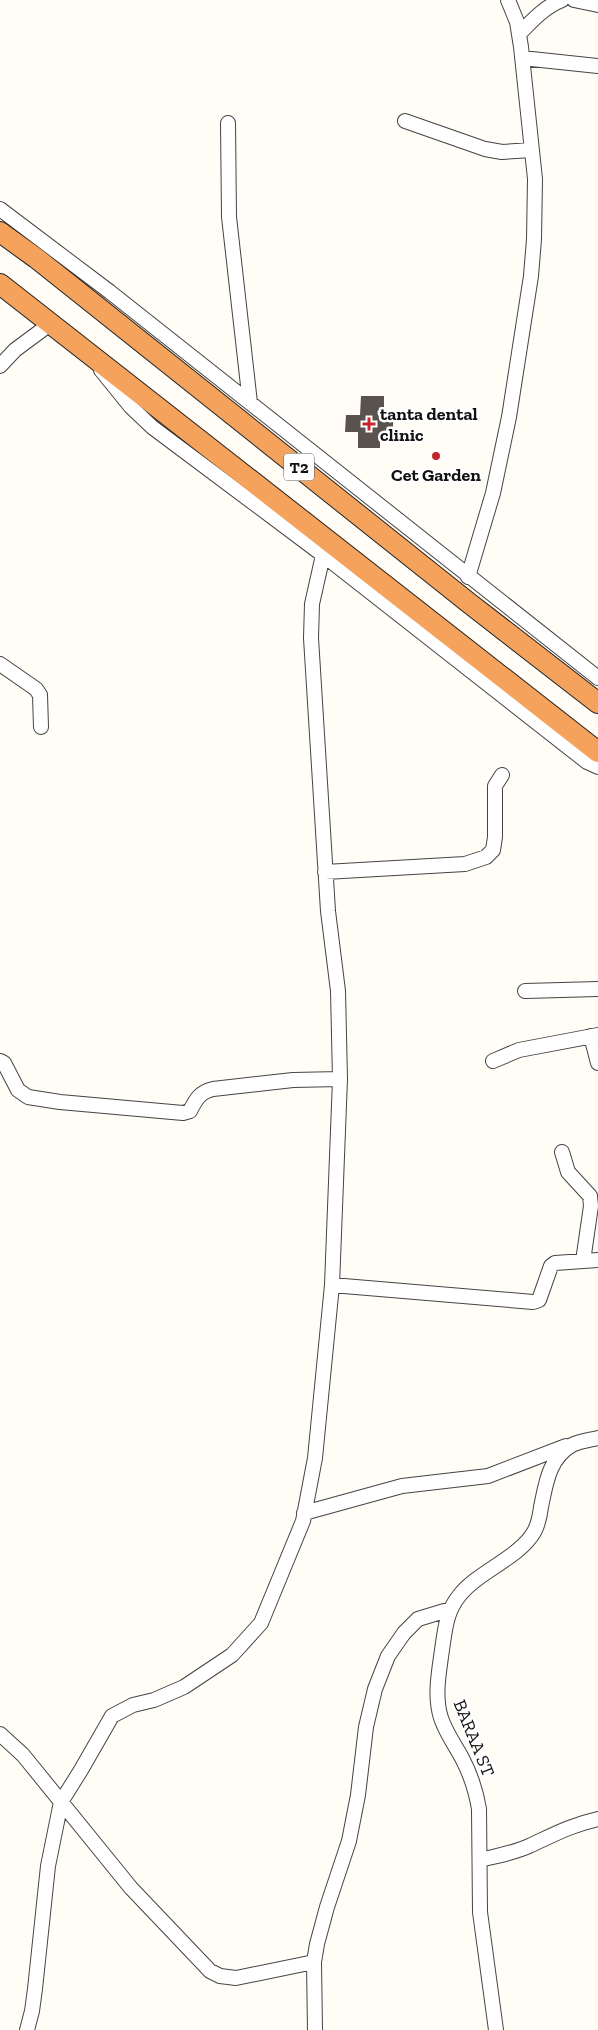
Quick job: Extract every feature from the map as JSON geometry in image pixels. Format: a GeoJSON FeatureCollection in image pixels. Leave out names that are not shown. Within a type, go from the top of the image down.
{"type":"FeatureCollection","features":[{"type":"Feature","properties":{"kind":"highway","name":"T2"},"geometry":{"type":"LineString","coordinates":[[0,232],[36,258],[461,597],[598,703]]}},
{"type":"Feature","properties":{"kind":"highway","name":"T2"},"geometry":{"type":"LineString","coordinates":[[0,284],[598,752]]}},
{"type":"Feature","properties":{"kind":"street"},"geometry":{"type":"LineString","coordinates":[[468,577],[493,493],[509,417],[530,276],[535,179],[519,34],[517,22],[508,0]]}},
{"type":"Feature","properties":{"kind":"street"},"geometry":{"type":"LineString","coordinates":[[519,34],[537,15],[552,4],[562,0]]}},
{"type":"Feature","properties":{"kind":"street"},"geometry":{"type":"LineString","coordinates":[[574,0],[598,5]]}},
{"type":"Feature","properties":{"kind":"street"},"geometry":{"type":"LineString","coordinates":[[522,58],[598,66]]}},
{"type":"Feature","properties":{"kind":"street"},"geometry":{"type":"LineString","coordinates":[[405,121],[485,149],[502,152],[532,150]]}},
{"type":"Feature","properties":{"kind":"street"},"geometry":{"type":"LineString","coordinates":[[228,122],[229,217],[250,403]]}},
{"type":"Feature","properties":{"kind":"street"},"geometry":{"type":"LineString","coordinates":[[0,209],[110,292],[598,678]]}},
{"type":"Feature","properties":{"kind":"street"},"geometry":{"type":"LineString","coordinates":[[0,366],[15,350],[50,324]]}},
{"type":"Feature","properties":{"kind":"street"},"geometry":{"type":"LineString","coordinates":[[90,356],[131,407],[152,427],[323,555],[587,762],[598,767]]}},
{"type":"Feature","properties":{"kind":"street"},"geometry":{"type":"LineString","coordinates":[[27,2030],[36,1989],[48,1866],[61,1802],[112,1716],[184,1687],[232,1655],[260,1623],[283,1571],[304,1513],[315,1458],[332,1285],[340,1079],[338,991],[328,912],[311,638],[312,604],[323,555]]}},
{"type":"Feature","properties":{"kind":"street"},"geometry":{"type":"LineString","coordinates":[[0,664],[36,689],[40,695],[41,727]]}},
{"type":"Feature","properties":{"kind":"street"},"geometry":{"type":"LineString","coordinates":[[325,872],[464,864],[486,857],[493,850],[495,837],[495,786],[502,775]]}},
{"type":"Feature","properties":{"kind":"street"},"geometry":{"type":"LineString","coordinates":[[525,992],[598,989]]}},
{"type":"Feature","properties":{"kind":"street"},"geometry":{"type":"LineString","coordinates":[[493,1061],[519,1050],[594,1036],[598,1063]]}},
{"type":"Feature","properties":{"kind":"street"},"geometry":{"type":"LineString","coordinates":[[0,1061],[4,1063],[18,1090],[28,1096],[60,1102],[183,1113],[190,1111],[197,1097],[205,1091],[213,1089],[293,1080],[340,1079]]}},
{"type":"Feature","properties":{"kind":"street"},"geometry":{"type":"LineString","coordinates":[[562,1152],[568,1172],[590,1196],[591,1206],[583,1261]]}},
{"type":"Feature","properties":{"kind":"street"},"geometry":{"type":"LineString","coordinates":[[332,1285],[533,1302],[539,1300],[551,1266],[598,1260]]}},
{"type":"Feature","properties":{"kind":"street","name":"BARAA ST"},"geometry":{"type":"LineString","coordinates":[[496,2030],[482,1927],[479,1809],[470,1775],[441,1716],[437,1697],[446,1621],[459,1596],[468,1587],[521,1546],[533,1534],[539,1517],[551,1465],[573,1444],[598,1438]]}},
{"type":"Feature","properties":{"kind":"street"},"geometry":{"type":"LineString","coordinates":[[304,1513],[402,1486],[488,1476],[573,1444]]}},
{"type":"Feature","properties":{"kind":"street"},"geometry":{"type":"LineString","coordinates":[[314,2030],[314,1962],[327,1907],[349,1841],[358,1795],[366,1727],[375,1688],[388,1656],[404,1633],[418,1620],[451,1609]]}},
{"type":"Feature","properties":{"kind":"street"},"geometry":{"type":"LineString","coordinates":[[0,1734],[24,1755],[131,1888],[210,1972],[220,1976],[236,1978],[314,1962]]}},
{"type":"Feature","properties":{"kind":"street"},"geometry":{"type":"LineString","coordinates":[[480,1860],[528,1847],[558,1831],[579,1823],[598,1819]]}},
{"type":"Feature","properties":{"kind":"building","name":"tanta dental clinic"},"geometry":{"type":"Polygon","coordinates":[[[361,396],[384,396],[384,415],[393,415],[393,434],[380,433],[380,448],[358,448],[358,432],[345,432],[346,415],[360,415],[361,396]]]}},
{"type":"Feature","properties":{"kind":"place","name":"tanta dental clinic"},"geometry":{"type":"Point","coordinates":[369,424]}},
{"type":"Feature","properties":{"kind":"place","name":"Cet Garden"},"geometry":{"type":"Point","coordinates":[436,456]}}]}
